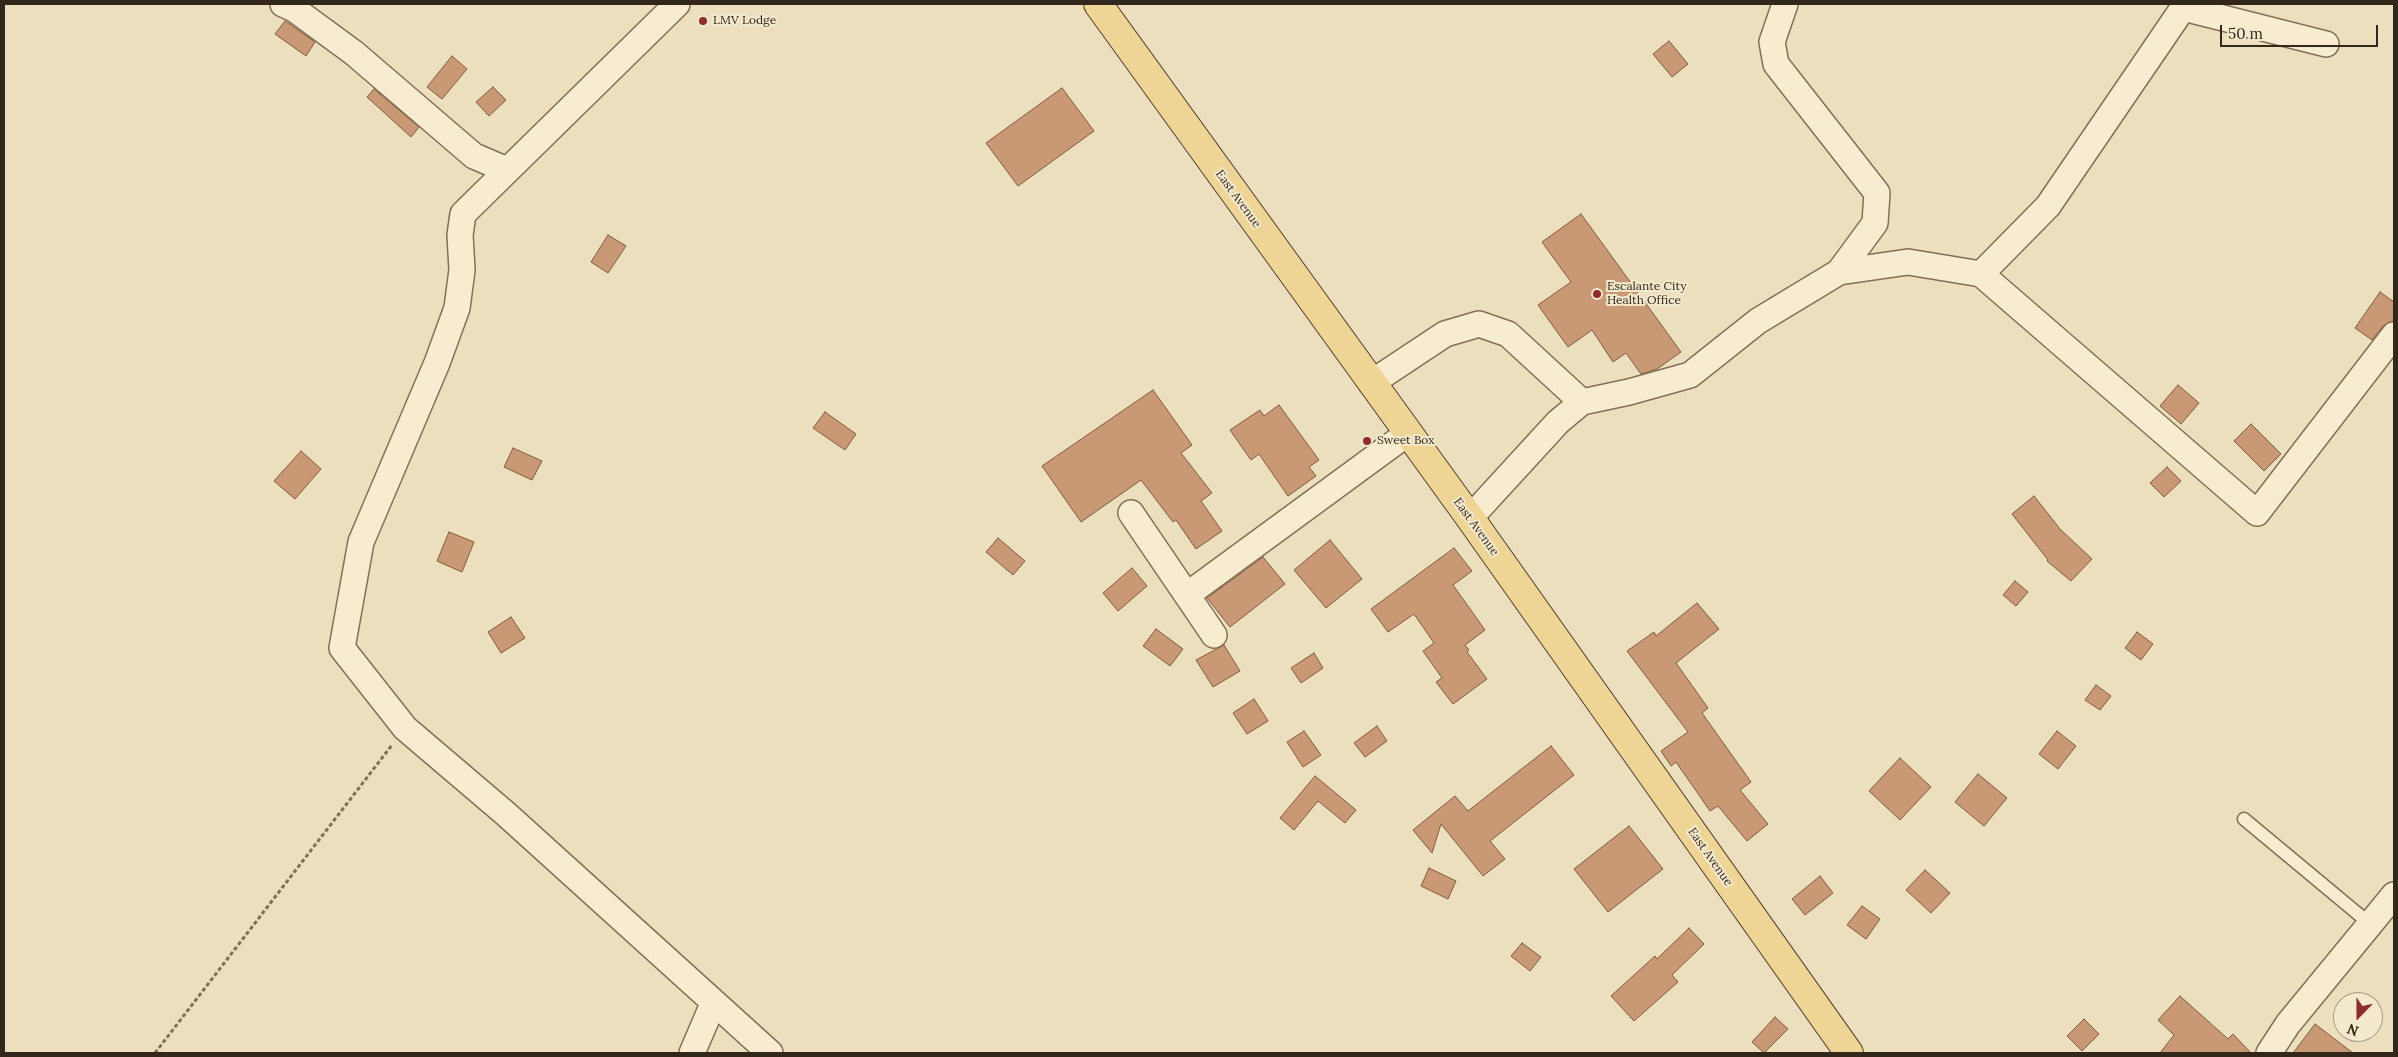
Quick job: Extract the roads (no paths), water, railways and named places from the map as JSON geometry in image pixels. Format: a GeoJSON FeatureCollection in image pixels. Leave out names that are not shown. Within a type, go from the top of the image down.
{"type":"FeatureCollection","features":[{"type":"Feature","properties":{"kind":"main road","name":"East Avenue"},"geometry":{"type":"LineString","coordinates":[[1098,4],[1470,518],[1849,1053]]}},
{"type":"Feature","properties":{"kind":"street"},"geometry":{"type":"LineString","coordinates":[[283,4],[294,9],[354,54],[474,156],[508,170]]}},
{"type":"Feature","properties":{"kind":"street"},"geometry":{"type":"LineString","coordinates":[[677,4],[463,214],[460,235],[462,270],[456,308],[437,363],[361,542],[342,648],[405,728],[506,814],[713,1004],[770,1053]]}},
{"type":"Feature","properties":{"kind":"street"},"geometry":{"type":"LineString","coordinates":[[1470,518],[1558,422],[1582,402],[1690,375],[1758,321],[1839,272],[1875,223],[1877,193],[1776,64],[1772,42],[1785,4]]}},
{"type":"Feature","properties":{"kind":"street"},"geometry":{"type":"LineString","coordinates":[[1981,274],[2048,206],[2183,8],[2326,44]]}},
{"type":"Feature","properties":{"kind":"street"},"geometry":{"type":"LineString","coordinates":[[1839,272],[1908,262],[1981,274],[2257,513],[2394,335]]}},
{"type":"Feature","properties":{"kind":"street"},"geometry":{"type":"LineString","coordinates":[[1371,382],[1445,334],[1479,324],[1508,334],[1582,402]]}},
{"type":"Feature","properties":{"kind":"street"},"geometry":{"type":"LineString","coordinates":[[1187,595],[1408,433]]}},
{"type":"Feature","properties":{"kind":"street"},"geometry":{"type":"LineString","coordinates":[[1131,513],[1214,635]]}},
{"type":"Feature","properties":{"kind":"street"},"geometry":{"type":"LineString","coordinates":[[2269,1053],[2288,1024],[2369,923],[2394,895]]}},
{"type":"Feature","properties":{"kind":"street"},"geometry":{"type":"LineString","coordinates":[[692,1053],[713,1004]]}},
{"type":"Feature","properties":{"kind":"lane"},"geometry":{"type":"LineString","coordinates":[[2244,819],[2369,923]]}},
{"type":"Feature","properties":{"kind":"place","name":"LMV Lodge"},"geometry":{"type":"Point","coordinates":[703,21]}},
{"type":"Feature","properties":{"kind":"place","name":"Escalante City Health Office"},"geometry":{"type":"Point","coordinates":[1597,294]}},
{"type":"Feature","properties":{"kind":"place","name":"Sweet Box"},"geometry":{"type":"Point","coordinates":[1367,441]}}]}
